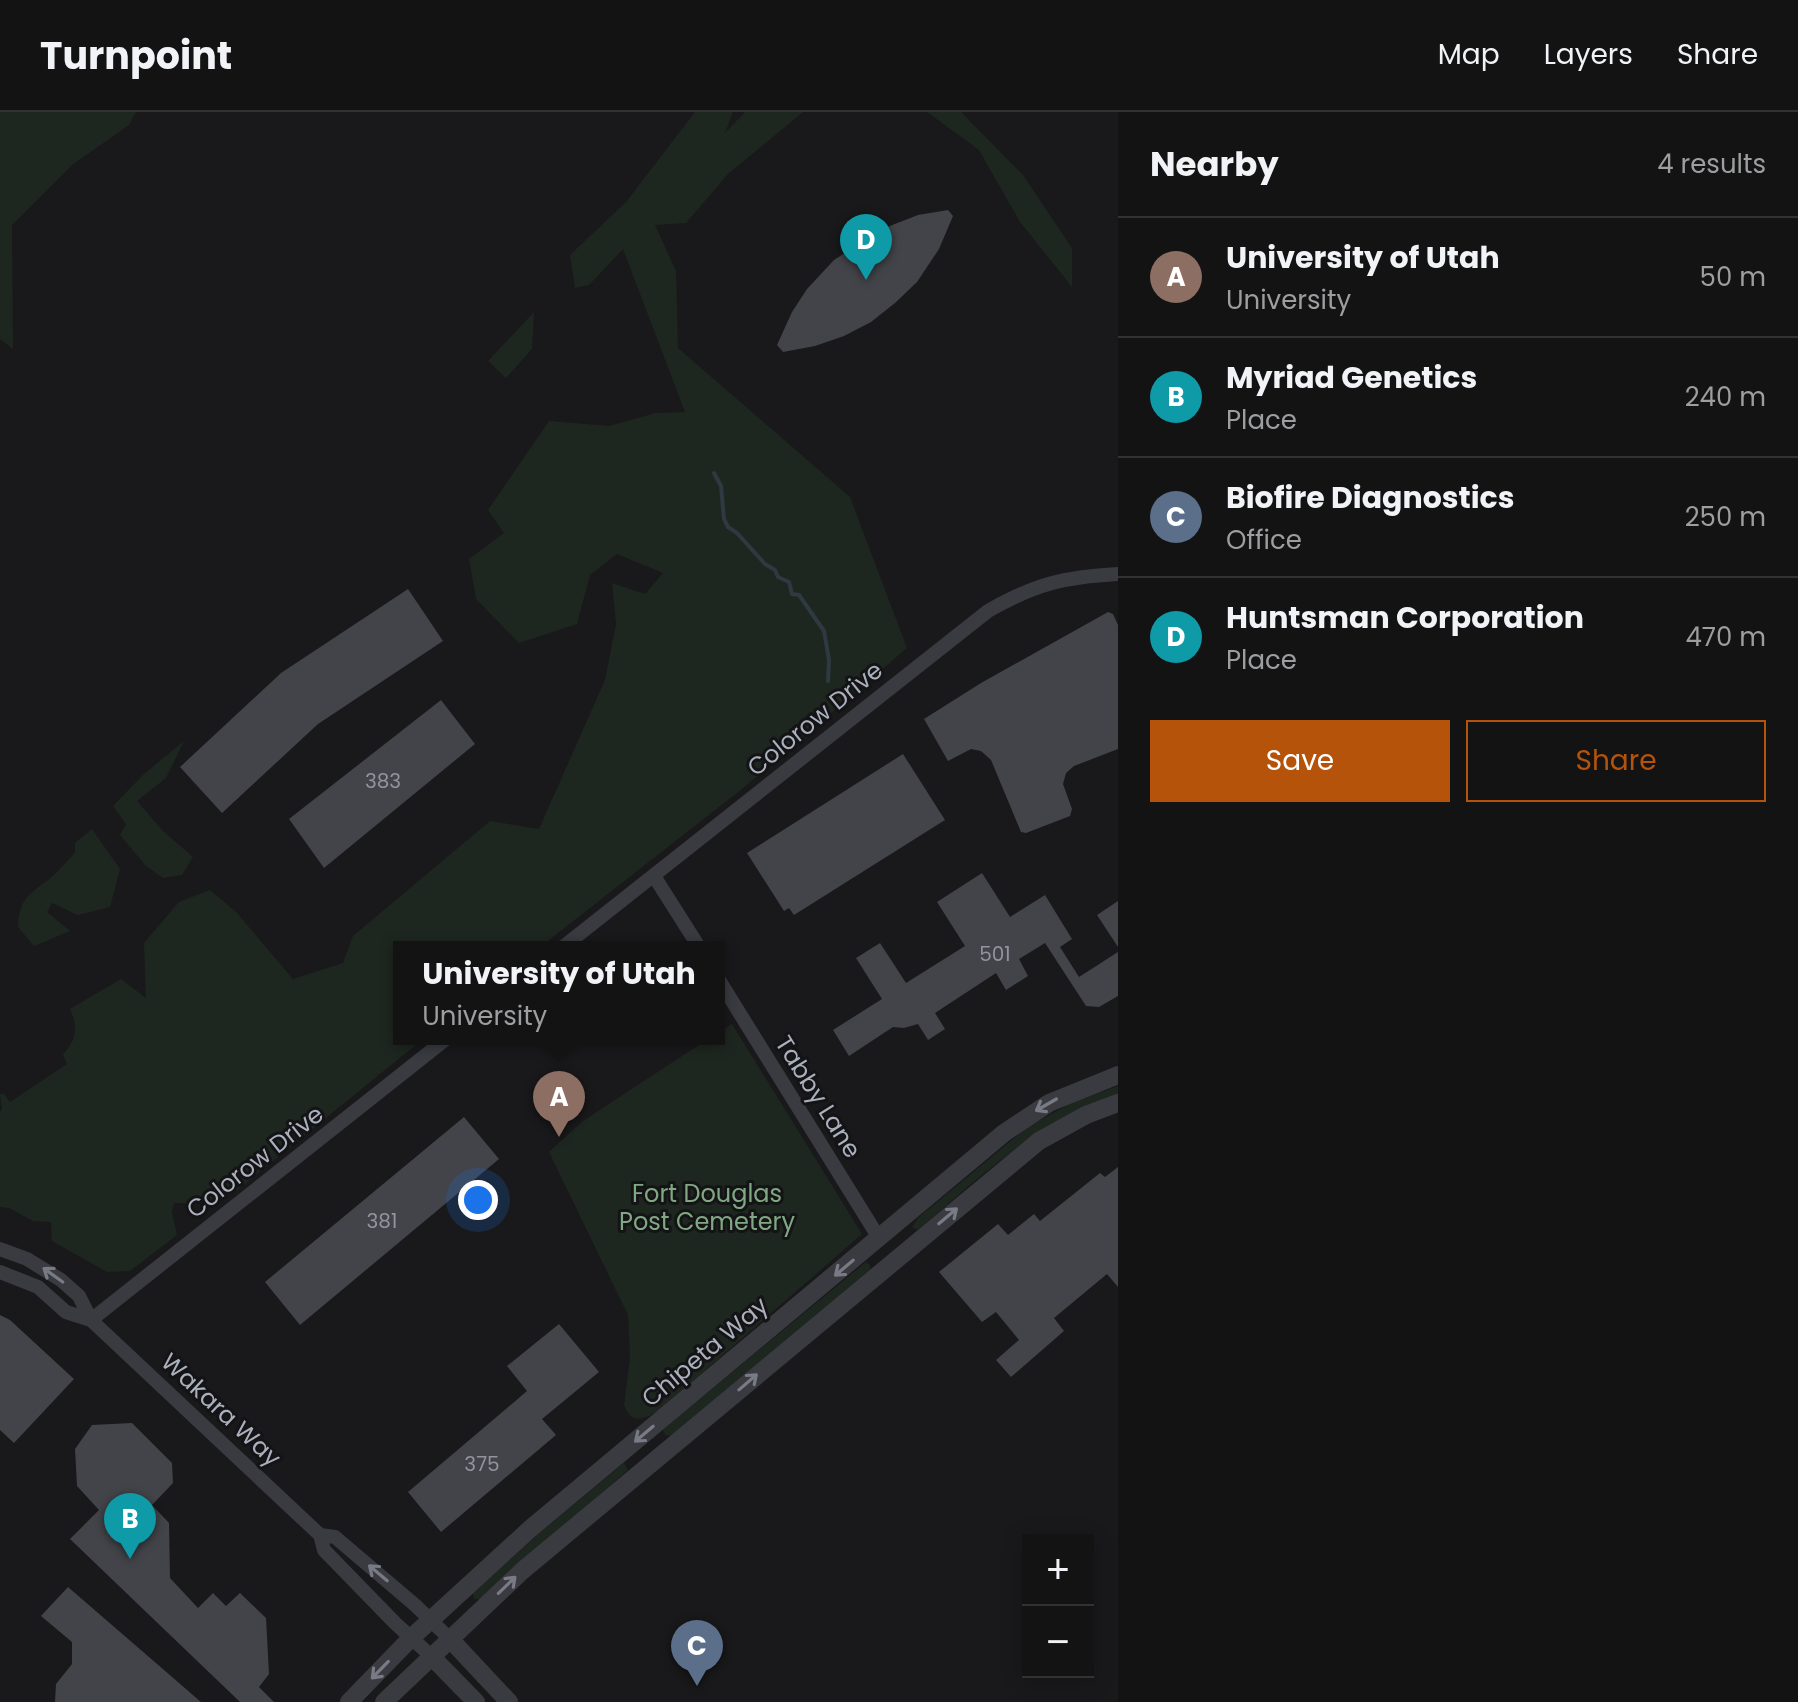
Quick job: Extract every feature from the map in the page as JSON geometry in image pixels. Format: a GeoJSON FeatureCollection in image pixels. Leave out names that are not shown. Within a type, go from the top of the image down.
{"type":"FeatureCollection","features":[{"type":"Feature","properties":{"kind":"street","name":"Colorow Drive"},"geometry":{"type":"LineString","coordinates":[[571,941],[988,611],[1018,594],[1050,582],[1080,576],[1118,574]]}},
{"type":"Feature","properties":{"kind":"street"},"geometry":{"type":"LineString","coordinates":[[654,876],[695,941]]}},
{"type":"Feature","properties":{"kind":"street","name":"Tabby Lane"},"geometry":{"type":"LineString","coordinates":[[725,990],[879,1238]]}},
{"type":"Feature","properties":{"kind":"street","name":"Colorow Drive"},"geometry":{"type":"LineString","coordinates":[[91,1320],[438,1045]]}},
{"type":"Feature","properties":{"kind":"street","name":"Chipeta Way"},"geometry":{"type":"LineString","coordinates":[[349,1702],[411,1638],[530,1529],[995,1140],[1026,1117],[1071,1092],[1118,1075]]}},
{"type":"Feature","properties":{"kind":"street","name":"Chipeta Way"},"geometry":{"type":"LineString","coordinates":[[384,1702],[534,1561],[1039,1141],[1086,1115],[1118,1103]]}},
{"type":"Feature","properties":{"kind":"street","name":"Wakara Way"},"geometry":{"type":"LineString","coordinates":[[0,1249],[27,1259],[61,1280],[79,1296],[91,1320],[320,1535],[324,1550],[476,1702]]}},
{"type":"Feature","properties":{"kind":"street","name":"Wakara Way"},"geometry":{"type":"LineString","coordinates":[[0,1272],[38,1287],[66,1312],[91,1320]]}},
{"type":"Feature","properties":{"kind":"street","name":"Wakara Way"},"geometry":{"type":"LineString","coordinates":[[320,1535],[335,1537],[432,1620],[509,1702]]}},
{"type":"Feature","properties":{"kind":"green space"},"geometry":{"type":"Polygon","coordinates":[[[0,112],[136,112],[129,125],[72,165],[12,225],[13,349],[0,339],[0,112]]]}},
{"type":"Feature","properties":{"kind":"green space"},"geometry":{"type":"Polygon","coordinates":[[[695,112],[733,112],[725,133],[745,112],[803,112],[728,174],[686,223],[655,225],[676,271],[678,348],[850,497],[907,648],[742,789],[548,941],[393,941],[393,1045],[416,1045],[235,1192],[200,1203],[174,1203],[172,1213],[177,1235],[130,1271],[107,1272],[52,1241],[51,1222],[33,1221],[9,1208],[0,1207],[0,1094],[4,1094],[10,1102],[67,1064],[63,1054],[75,1033],[70,1009],[121,979],[146,998],[144,943],[179,902],[210,890],[236,912],[293,979],[343,963],[353,936],[490,821],[539,829],[605,680],[616,624],[612,583],[645,594],[663,573],[617,554],[590,575],[577,624],[519,643],[476,599],[469,559],[504,533],[488,510],[549,421],[609,426],[656,413],[685,412],[623,249],[589,285],[575,288],[570,255],[626,202],[695,112]]]}},
{"type":"Feature","properties":{"kind":"green space"},"geometry":{"type":"Polygon","coordinates":[[[927,112],[961,112],[1023,175],[1072,248],[1072,287],[1020,222],[979,150],[927,112]]]}},
{"type":"Feature","properties":{"kind":"green space"},"geometry":{"type":"Polygon","coordinates":[[[534,312],[532,349],[506,378],[488,361],[534,312]]]}},
{"type":"Feature","properties":{"kind":"green space"},"geometry":{"type":"Polygon","coordinates":[[[184,741],[166,778],[137,801],[163,831],[193,857],[182,875],[163,878],[146,866],[120,835],[126,824],[113,806],[143,775],[184,741]]]}},
{"type":"Feature","properties":{"kind":"green space"},"geometry":{"type":"Polygon","coordinates":[[[92,829],[120,869],[110,907],[78,915],[52,903],[47,912],[70,931],[34,946],[18,927],[25,900],[75,853],[75,843],[92,829]]]}},
{"type":"Feature","properties":{"kind":"green space","name":"Fort Douglas Post Cemetery"},"geometry":{"type":"Polygon","coordinates":[[[732,1024],[862,1234],[663,1407],[647,1417],[636,1418],[627,1412],[624,1405],[630,1358],[628,1315],[549,1152],[583,1121],[699,1045],[725,1045],[725,1028],[732,1024]]]}},
{"type":"Feature","properties":{"kind":"green space"},"geometry":{"type":"Polygon","coordinates":[[[1118,1086],[1118,1095],[1062,1119],[1037,1134],[989,1169],[920,1228],[912,1227],[919,1217],[1029,1126],[1074,1102],[1118,1086]]]}},
{"type":"Feature","properties":{"kind":"green space"},"geometry":{"type":"Polygon","coordinates":[[[866,1262],[870,1270],[672,1436],[665,1435],[663,1430],[667,1426],[866,1262]]]}},
{"type":"Feature","properties":{"kind":"green space"},"geometry":{"type":"Polygon","coordinates":[[[624,1463],[628,1470],[480,1599],[474,1599],[473,1593],[624,1463]]]}},
{"type":"Feature","properties":{"kind":"building"},"geometry":{"type":"Polygon","coordinates":[[[948,210],[953,216],[939,249],[917,282],[871,322],[815,346],[783,352],[777,345],[807,289],[834,260],[882,229],[918,215],[948,210]]]}},
{"type":"Feature","properties":{"kind":"building"},"geometry":{"type":"Polygon","coordinates":[[[408,589],[443,641],[318,724],[222,813],[180,767],[281,673],[408,589]]]}},
{"type":"Feature","properties":{"kind":"building"},"geometry":{"type":"Polygon","coordinates":[[[1108,612],[1113,614],[1118,625],[1118,749],[1074,766],[1066,773],[1063,784],[1072,809],[1070,816],[1026,833],[1021,832],[991,760],[981,751],[971,749],[948,761],[924,719],[981,683],[1108,612]]]}},
{"type":"Feature","properties":{"kind":"building"},"geometry":{"type":"Polygon","coordinates":[[[441,700],[475,744],[324,868],[289,819],[441,700]]]}},
{"type":"Feature","properties":{"kind":"building"},"geometry":{"type":"Polygon","coordinates":[[[903,754],[945,820],[794,915],[789,908],[784,911],[747,853],[903,754]]]}},
{"type":"Feature","properties":{"kind":"building"},"geometry":{"type":"Polygon","coordinates":[[[982,873],[1010,917],[1045,895],[1072,939],[1060,947],[1079,977],[1118,952],[1118,996],[1099,1007],[1086,1006],[1045,943],[1019,959],[1028,976],[1006,990],[996,973],[935,1013],[945,1029],[928,1040],[918,1024],[893,1027],[849,1056],[833,1030],[882,999],[856,958],[880,943],[906,983],[965,946],[937,902],[982,873]]]}},
{"type":"Feature","properties":{"kind":"building"},"geometry":{"type":"Polygon","coordinates":[[[1118,901],[1118,947],[1097,915],[1118,901]]]}},
{"type":"Feature","properties":{"kind":"building"},"geometry":{"type":"Polygon","coordinates":[[[464,1117],[499,1159],[300,1325],[265,1282],[464,1117]]]}},
{"type":"Feature","properties":{"kind":"building"},"geometry":{"type":"Polygon","coordinates":[[[1118,1167],[1118,1287],[1107,1274],[1054,1318],[1064,1331],[1011,1377],[996,1360],[1019,1340],[996,1312],[982,1322],[939,1272],[998,1224],[1008,1235],[1034,1214],[1040,1221],[1100,1173],[1105,1177],[1118,1167]]]}},
{"type":"Feature","properties":{"kind":"building"},"geometry":{"type":"Polygon","coordinates":[[[0,1315],[10,1320],[74,1379],[14,1443],[0,1430],[0,1315]]]}},
{"type":"Feature","properties":{"kind":"building"},"geometry":{"type":"Polygon","coordinates":[[[559,1324],[599,1372],[542,1419],[556,1435],[441,1532],[408,1492],[527,1391],[507,1366],[559,1324]]]}},
{"type":"Feature","properties":{"kind":"building"},"geometry":{"type":"Polygon","coordinates":[[[132,1423],[172,1463],[173,1483],[152,1505],[169,1523],[170,1578],[198,1608],[213,1593],[226,1606],[240,1593],[266,1618],[269,1674],[259,1687],[274,1702],[240,1702],[70,1539],[99,1510],[77,1486],[75,1449],[92,1425],[132,1423]]]}},
{"type":"Feature","properties":{"kind":"building"},"geometry":{"type":"Polygon","coordinates":[[[68,1587],[201,1702],[55,1702],[56,1684],[72,1664],[72,1642],[41,1616],[68,1587]]]}},
{"type":"Feature","properties":{"kind":"waterway"},"geometry":{"type":"LineString","coordinates":[[714,473],[721,486],[724,519],[728,527],[775,570],[778,577],[789,582],[792,594],[799,595],[824,631],[829,660],[828,681]]}},
{"type":"Feature","properties":{"kind":"place","name":"Huntsman Corporation"},"geometry":{"type":"Point","coordinates":[866,280]}},
{"type":"Feature","properties":{"kind":"place","name":"University of Utah"},"geometry":{"type":"Point","coordinates":[559,1137]}},
{"type":"Feature","properties":{"kind":"place","name":"Myriad Genetics"},"geometry":{"type":"Point","coordinates":[130,1559]}},
{"type":"Feature","properties":{"kind":"place","name":"Biofire Diagnostics"},"geometry":{"type":"Point","coordinates":[697,1686]}}]}
